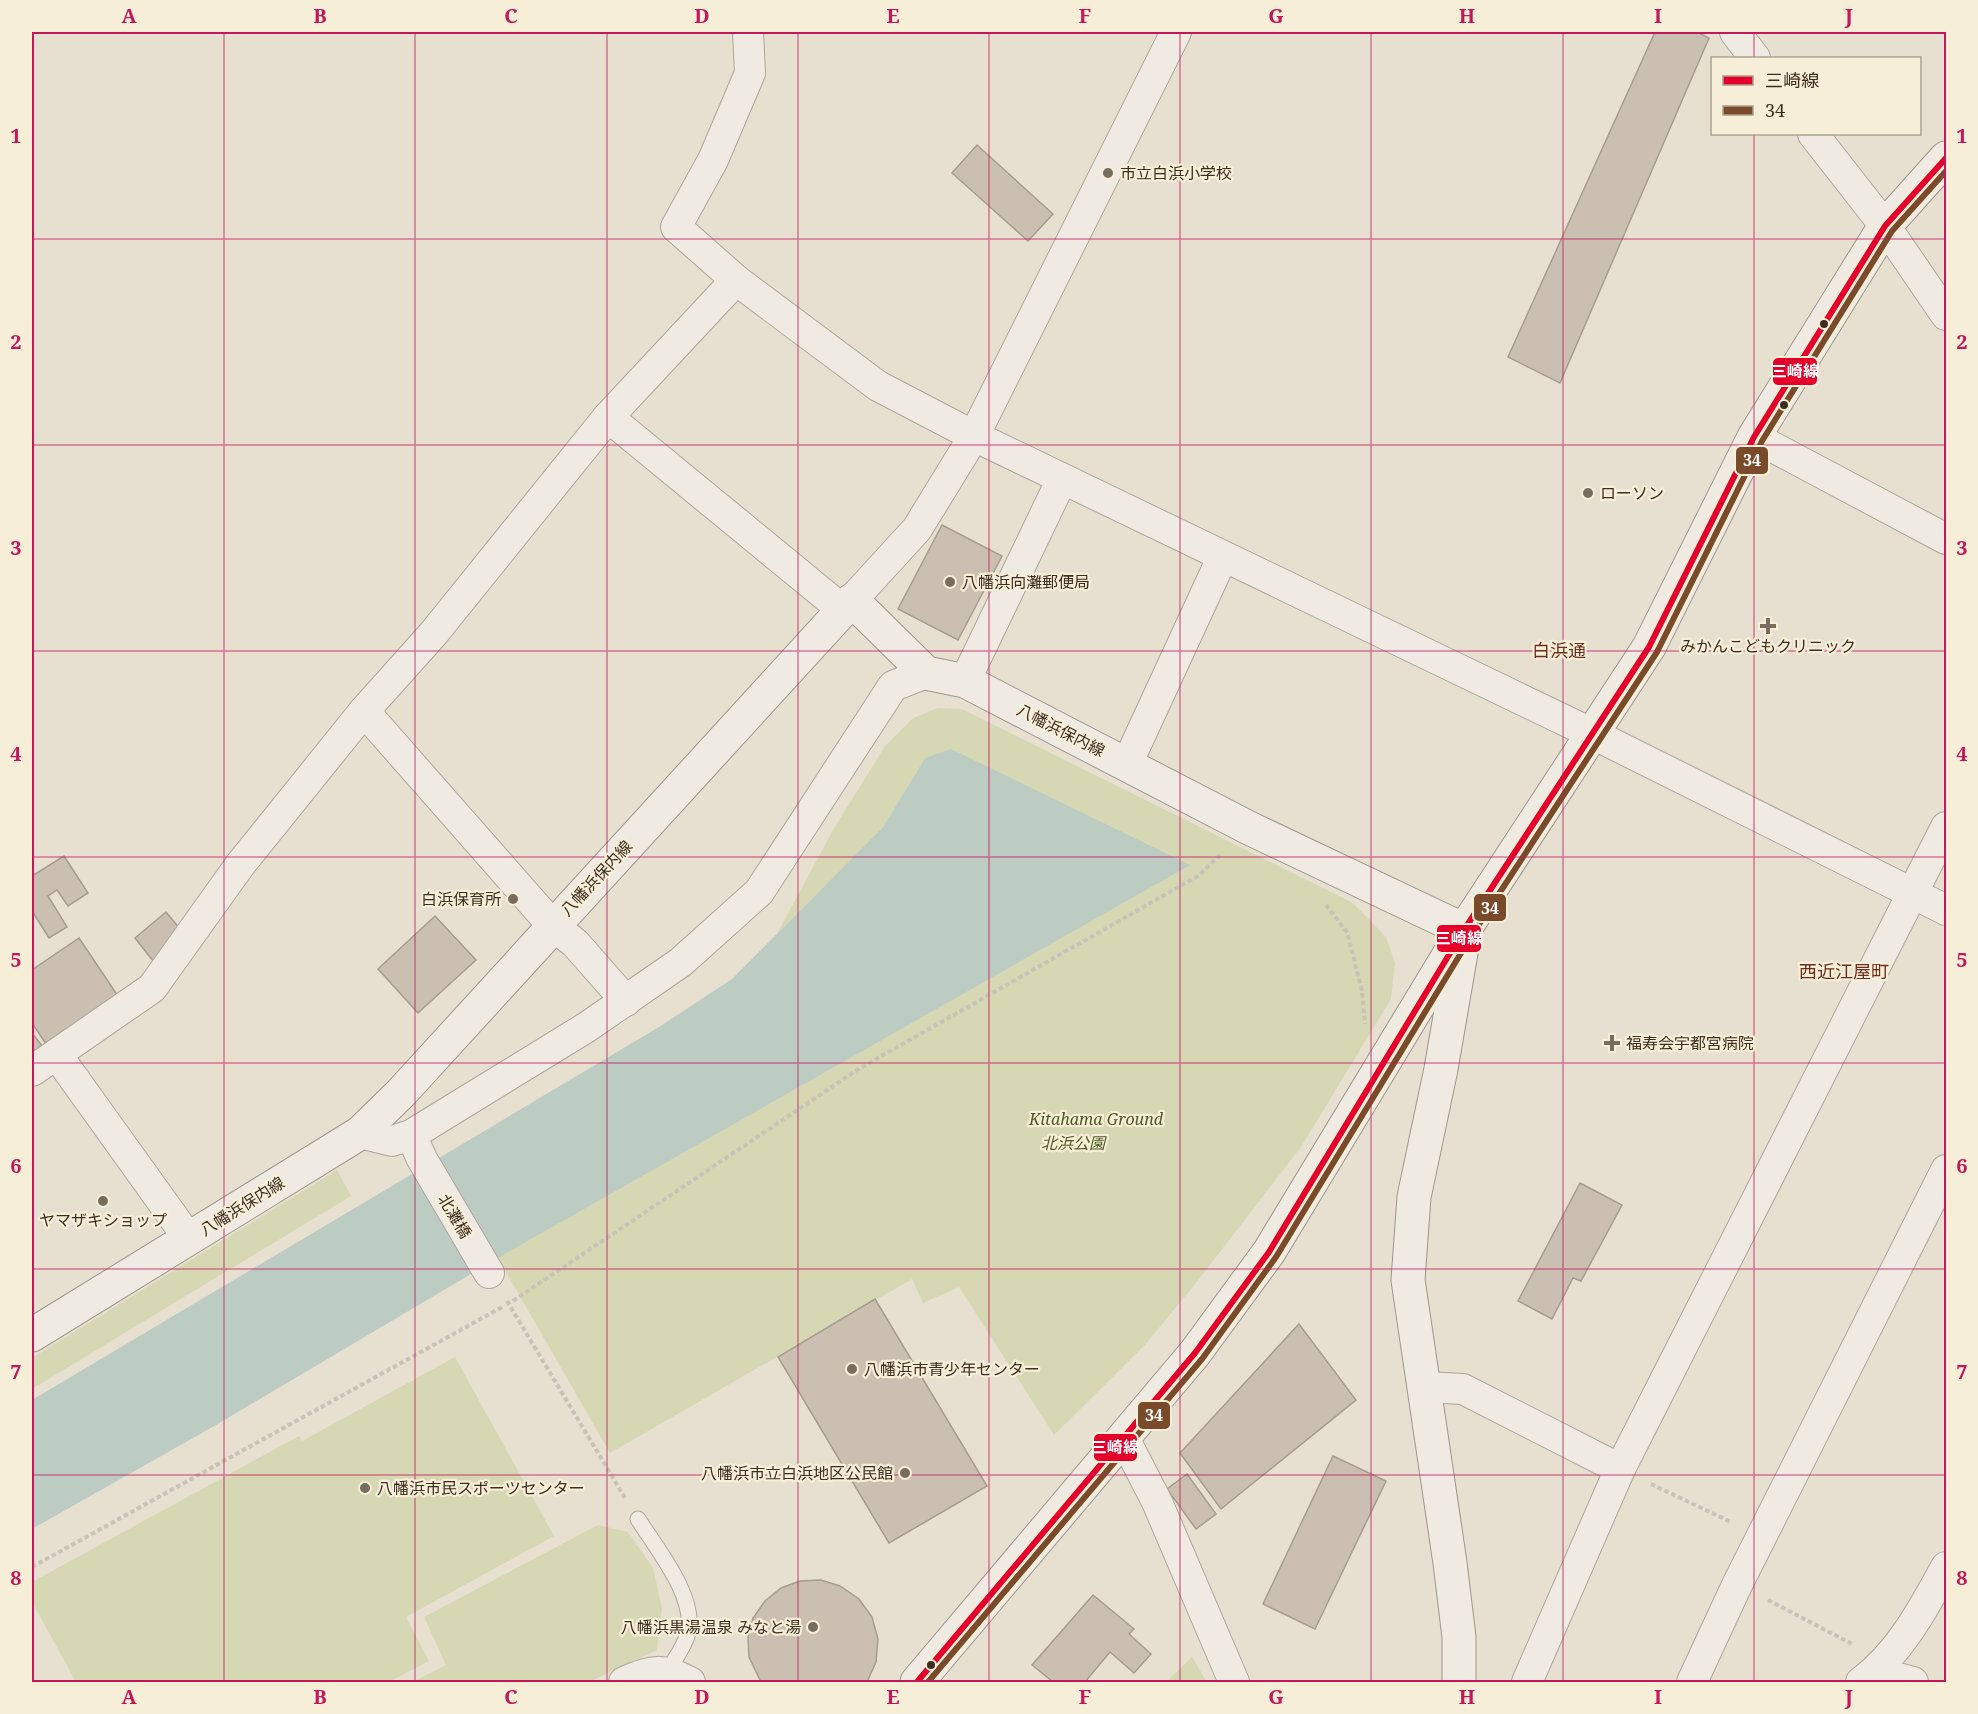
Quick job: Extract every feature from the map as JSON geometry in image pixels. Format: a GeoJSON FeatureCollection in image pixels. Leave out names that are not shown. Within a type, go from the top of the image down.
{"type":"FeatureCollection","features":[{"type":"Feature","properties":{"kind":"main road"},"geometry":{"type":"LineString","coordinates":[[917,1683],[1195,1353],[1269,1252],[1464,930],[1649,646],[1755,437],[1886,226],[1947,158]]}},
{"type":"Feature","properties":{"kind":"main road"},"geometry":{"type":"LineString","coordinates":[[847,605],[926,673]]}},
{"type":"Feature","properties":{"kind":"main road","name":"八幡浜保内線"},"geometry":{"type":"LineString","coordinates":[[32,1335],[360,1133],[401,1093],[847,605]]}},
{"type":"Feature","properties":{"kind":"main road","name":"八幡浜保内線"},"geometry":{"type":"LineString","coordinates":[[926,673],[965,681],[1250,828],[1464,930]]}},
{"type":"Feature","properties":{"kind":"main road"},"geometry":{"type":"LineString","coordinates":[[1459,1683],[1458,1626],[1408,1280],[1414,1197],[1442,1069],[1464,930]]}},
{"type":"Feature","properties":{"kind":"street"},"geometry":{"type":"LineString","coordinates":[[748,32],[750,73],[713,160],[676,227],[736,280],[878,386],[974,436],[1593,734],[1947,910]]}},
{"type":"Feature","properties":{"kind":"street"},"geometry":{"type":"LineString","coordinates":[[608,417],[847,605],[917,529],[974,436],[1176,32]]}},
{"type":"Feature","properties":{"kind":"street"},"geometry":{"type":"LineString","coordinates":[[1737,32],[1754,57]]}},
{"type":"Feature","properties":{"kind":"street"},"geometry":{"type":"LineString","coordinates":[[1814,135],[1886,226],[1947,315]]}},
{"type":"Feature","properties":{"kind":"street"},"geometry":{"type":"LineString","coordinates":[[32,1071],[152,988],[240,865],[364,711],[433,634],[608,417],[736,280]]}},
{"type":"Feature","properties":{"kind":"street"},"geometry":{"type":"LineString","coordinates":[[1755,437],[1947,539]]}},
{"type":"Feature","properties":{"kind":"street"},"geometry":{"type":"LineString","coordinates":[[965,681],[1062,479]]}},
{"type":"Feature","properties":{"kind":"street"},"geometry":{"type":"LineString","coordinates":[[1127,764],[1223,556]]}},
{"type":"Feature","properties":{"kind":"street"},"geometry":{"type":"LineString","coordinates":[[360,1133],[416,1147],[681,962],[759,892],[893,686],[926,673]]}},
{"type":"Feature","properties":{"kind":"street"},"geometry":{"type":"LineString","coordinates":[[364,711],[553,926],[575,944],[626,1001]]}},
{"type":"Feature","properties":{"kind":"street"},"geometry":{"type":"LineString","coordinates":[[1527,1683],[1620,1469],[1947,827]]}},
{"type":"Feature","properties":{"kind":"street"},"geometry":{"type":"LineString","coordinates":[[57,1055],[189,1239]]}},
{"type":"Feature","properties":{"kind":"street","name":"北灘橋"},"geometry":{"type":"LineString","coordinates":[[416,1147],[489,1273]]}},
{"type":"Feature","properties":{"kind":"street"},"geometry":{"type":"LineString","coordinates":[[1692,1683],[1737,1585],[1947,1170]]}},
{"type":"Feature","properties":{"kind":"street"},"geometry":{"type":"LineString","coordinates":[[1424,1387],[1463,1389],[1620,1469]]}},
{"type":"Feature","properties":{"kind":"street"},"geometry":{"type":"LineString","coordinates":[[1124,1438],[1157,1502],[1234,1683]]}},
{"type":"Feature","properties":{"kind":"street"},"geometry":{"type":"LineString","coordinates":[[1868,1677],[1916,1622],[1947,1568]]}},
{"type":"Feature","properties":{"kind":"street"},"geometry":{"type":"LineString","coordinates":[[624,1683],[641,1674],[679,1677]]}},
{"type":"Feature","properties":{"kind":"street"},"geometry":{"type":"LineString","coordinates":[[1868,1677],[1913,1683]]}},
{"type":"Feature","properties":{"kind":"lane"},"geometry":{"type":"LineString","coordinates":[[638,1519],[671,1570],[688,1606],[688,1633],[679,1677]]}},
{"type":"Feature","properties":{"kind":"path"},"geometry":{"type":"LineString","coordinates":[[32,1567],[508,1304],[857,1070],[1198,876],[1250,828]]}},
{"type":"Feature","properties":{"kind":"path"},"geometry":{"type":"LineString","coordinates":[[1321,899],[1347,932],[1362,991],[1365,1033]]}},
{"type":"Feature","properties":{"kind":"path"},"geometry":{"type":"LineString","coordinates":[[489,1273],[638,1519]]}},
{"type":"Feature","properties":{"kind":"path"},"geometry":{"type":"LineString","coordinates":[[1620,1469],[1761,1537]]}},
{"type":"Feature","properties":{"kind":"path"},"geometry":{"type":"LineString","coordinates":[[1737,1585],[1858,1647],[1868,1677]]}},
{"type":"Feature","properties":{"kind":"green space","name":"北浜公園"},"geometry":{"type":"Polygon","coordinates":[[[938,708],[962,709],[1353,903],[1386,937],[1395,963],[1391,999],[1301,1147],[1196,1283],[1144,1346],[1054,1435],[959,1287],[923,1303],[912,1279],[610,1453],[498,1258],[1189,865],[925,758],[883,827],[778,932],[833,830],[885,746],[913,718],[938,708]]]}},
{"type":"Feature","properties":{"kind":"green space"},"geometry":{"type":"Polygon","coordinates":[[[337,1170],[351,1196],[32,1389],[32,1358],[337,1170]]]}},
{"type":"Feature","properties":{"kind":"green space","name":"八幡浜市民スポーツセンター"},"geometry":{"type":"Polygon","coordinates":[[[455,1357],[554,1536],[406,1617],[429,1661],[389,1682],[76,1682],[32,1602],[32,1582],[299,1436],[302,1441],[455,1357]]]}},
{"type":"Feature","properties":{"kind":"green space"},"geometry":{"type":"Polygon","coordinates":[[[598,1525],[628,1532],[653,1568],[662,1608],[657,1650],[589,1682],[413,1682],[446,1665],[424,1617],[598,1525]]]}},
{"type":"Feature","properties":{"kind":"green space"},"geometry":{"type":"Polygon","coordinates":[[[1192,1657],[1207,1682],[1166,1682],[1192,1657]]]}},
{"type":"Feature","properties":{"kind":"shaded area"},"geometry":{"type":"Polygon","coordinates":[[[951,749],[1190,865],[498,1258],[216,1425],[32,1529],[32,1400],[659,1027],[732,979],[883,827],[925,758],[951,749]]]}},
{"type":"Feature","properties":{"kind":"building"},"geometry":{"type":"Polygon","coordinates":[[[1655,32],[1697,32],[1709,38],[1560,383],[1508,357],[1655,32]]]}},
{"type":"Feature","properties":{"kind":"building"},"geometry":{"type":"Polygon","coordinates":[[[977,145],[1053,214],[1028,241],[952,173],[977,145]]]}},
{"type":"Feature","properties":{"kind":"building"},"geometry":{"type":"Polygon","coordinates":[[[942,525],[1002,556],[958,640],[898,609],[942,525]]]}},
{"type":"Feature","properties":{"kind":"building"},"geometry":{"type":"Polygon","coordinates":[[[64,856],[88,893],[68,906],[57,890],[48,896],[67,927],[49,938],[32,911],[32,876],[64,856]]]}},
{"type":"Feature","properties":{"kind":"building"},"geometry":{"type":"Polygon","coordinates":[[[166,912],[185,935],[153,961],[135,938],[166,912]]]}},
{"type":"Feature","properties":{"kind":"building"},"geometry":{"type":"Polygon","coordinates":[[[435,916],[476,960],[418,1013],[378,969],[435,916]]]}},
{"type":"Feature","properties":{"kind":"building"},"geometry":{"type":"Polygon","coordinates":[[[79,938],[118,996],[46,1044],[32,1023],[32,970],[79,938]]]}},
{"type":"Feature","properties":{"kind":"building"},"geometry":{"type":"Polygon","coordinates":[[[32,1033],[43,1047],[32,1057],[32,1033]]]}},
{"type":"Feature","properties":{"kind":"building"},"geometry":{"type":"Polygon","coordinates":[[[1580,1183],[1622,1205],[1581,1281],[1573,1278],[1552,1319],[1518,1301],[1580,1183]]]}},
{"type":"Feature","properties":{"kind":"building"},"geometry":{"type":"Polygon","coordinates":[[[875,1299],[987,1486],[889,1543],[778,1357],[875,1299]]]}},
{"type":"Feature","properties":{"kind":"building"},"geometry":{"type":"Polygon","coordinates":[[[1299,1324],[1356,1400],[1221,1509],[1180,1453],[1299,1324]]]}},
{"type":"Feature","properties":{"kind":"building"},"geometry":{"type":"Polygon","coordinates":[[[1333,1456],[1386,1481],[1315,1629],[1263,1604],[1333,1456]]]}},
{"type":"Feature","properties":{"kind":"building"},"geometry":{"type":"Polygon","coordinates":[[[1187,1474],[1216,1514],[1196,1529],[1167,1489],[1187,1474]]]}},
{"type":"Feature","properties":{"kind":"building","name":"八幡浜黒湯温泉 みなと湯"},"geometry":{"type":"Polygon","coordinates":[[[821,1580],[840,1586],[859,1599],[872,1617],[878,1639],[876,1662],[867,1682],[761,1682],[749,1657],[748,1637],[753,1618],[765,1601],[781,1588],[800,1581],[821,1580]]]}},
{"type":"Feature","properties":{"kind":"building"},"geometry":{"type":"Polygon","coordinates":[[[1093,1595],[1134,1629],[1129,1634],[1151,1654],[1134,1673],[1110,1652],[1085,1682],[1053,1682],[1032,1665],[1093,1595]]]}},
{"type":"Feature","properties":{"kind":"transit line","name":"三崎線"},"geometry":{"type":"LineString","coordinates":[[917,1682],[1195,1353],[1269,1252],[1464,930],[1649,647],[1754,437],[1885,226],[1946,158]]}},
{"type":"Feature","properties":{"kind":"transit line","name":"34"},"geometry":{"type":"LineString","coordinates":[[928,1682],[1202,1359],[1276,1257],[1472,935],[1657,652],[1762,441],[1892,231],[1946,171]]}},
{"type":"Feature","properties":{"kind":"place","name":"市立白浜小学校"},"geometry":{"type":"Point","coordinates":[1108,173]}},
{"type":"Feature","properties":{"kind":"place","name":"ローソン"},"geometry":{"type":"Point","coordinates":[1588,493]}},
{"type":"Feature","properties":{"kind":"place","name":"八幡浜向灘郵便局"},"geometry":{"type":"Point","coordinates":[950,582]}},
{"type":"Feature","properties":{"kind":"place","name":"みかんこどもクリニック"},"geometry":{"type":"Point","coordinates":[1768,626]}},
{"type":"Feature","properties":{"kind":"place","name":"白浜保育所"},"geometry":{"type":"Point","coordinates":[513,899]}},
{"type":"Feature","properties":{"kind":"place","name":"福寿会宇都宮病院"},"geometry":{"type":"Point","coordinates":[1612,1043]}},
{"type":"Feature","properties":{"kind":"place","name":"ヤマザキショップ"},"geometry":{"type":"Point","coordinates":[103,1201]}},
{"type":"Feature","properties":{"kind":"place","name":"八幡浜市青少年センター"},"geometry":{"type":"Point","coordinates":[852,1369]}},
{"type":"Feature","properties":{"kind":"place","name":"八幡浜市立白浜地区公民館"},"geometry":{"type":"Point","coordinates":[905,1473]}},
{"type":"Feature","properties":{"kind":"place","name":"八幡浜市民スポーツセンター"},"geometry":{"type":"Point","coordinates":[365,1488]}},
{"type":"Feature","properties":{"kind":"place","name":"八幡浜黒湯温泉 みなと湯"},"geometry":{"type":"Point","coordinates":[813,1627]}},
{"type":"Feature","properties":{"kind":"district","name":"白浜通"},"geometry":{"type":"Point","coordinates":[1559,650]}},
{"type":"Feature","properties":{"kind":"district","name":"西近江屋町"},"geometry":{"type":"Point","coordinates":[1844,971]}},
{"type":"Feature","properties":{"kind":"park label","name":"Kitahama Ground"},"geometry":{"type":"Point","coordinates":[1096,1119]}}]}
